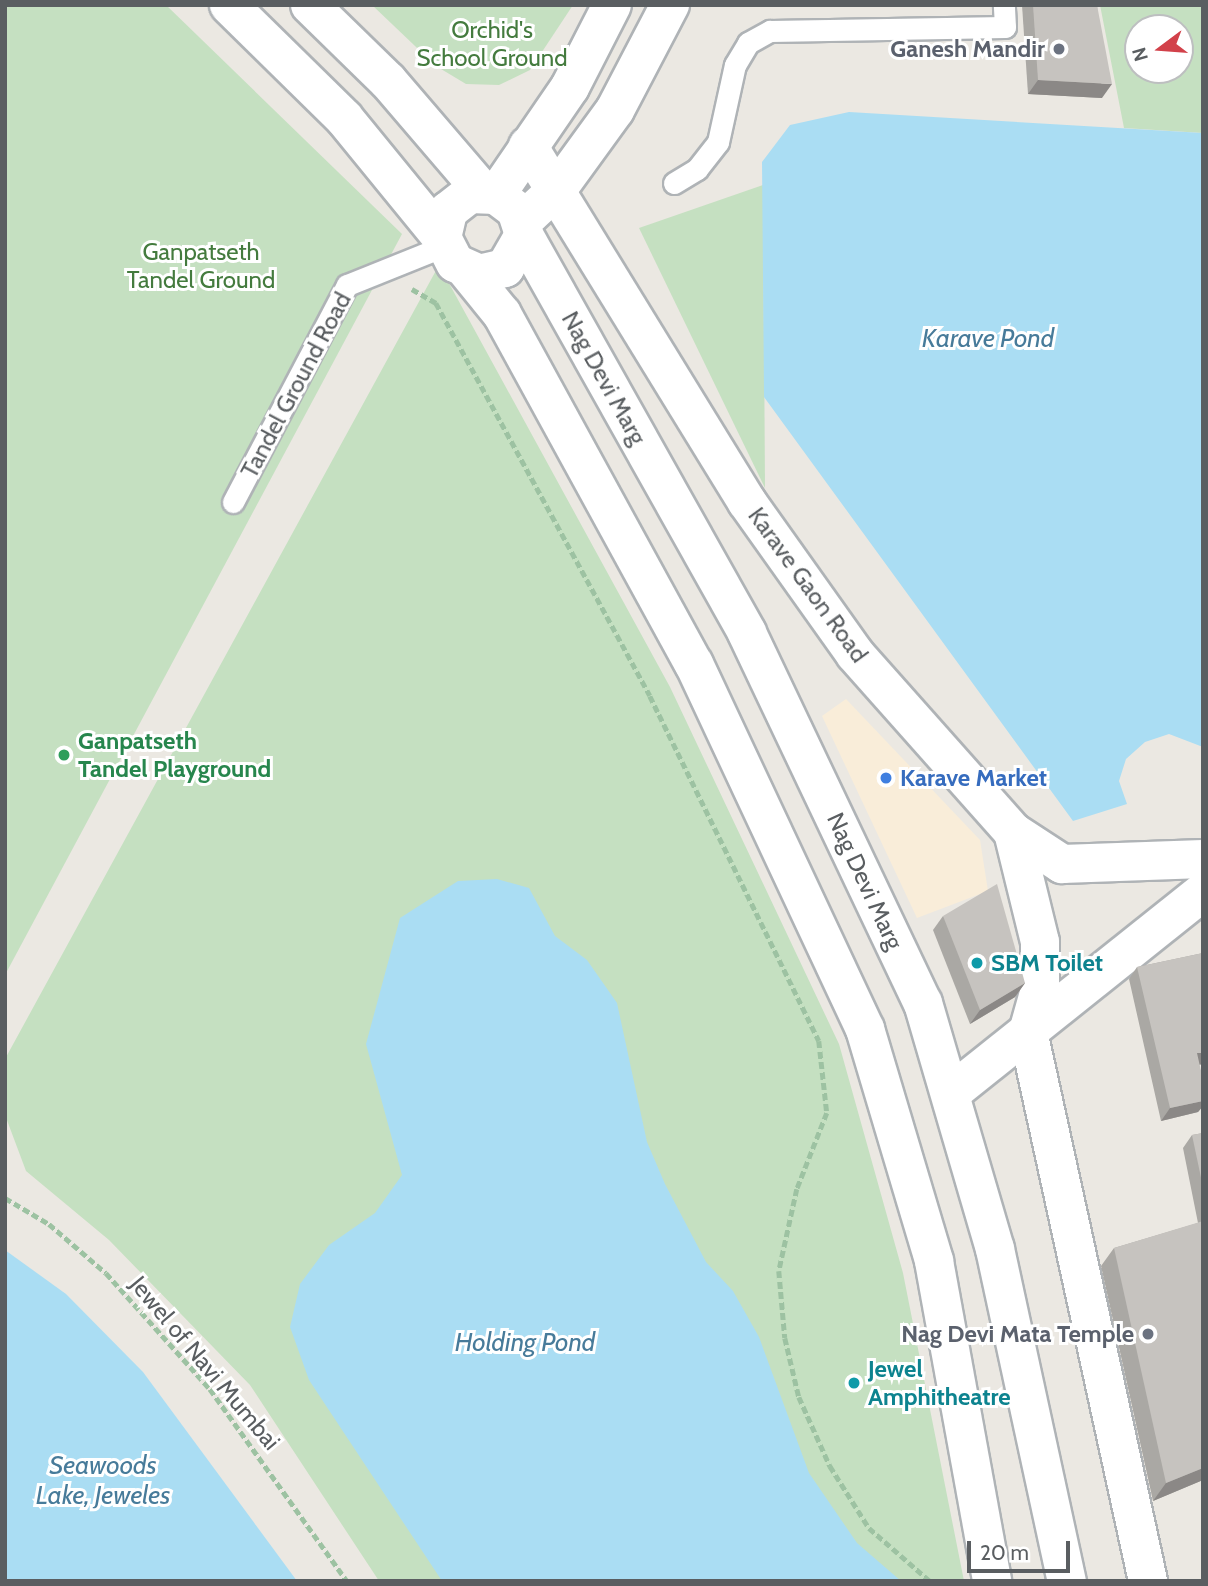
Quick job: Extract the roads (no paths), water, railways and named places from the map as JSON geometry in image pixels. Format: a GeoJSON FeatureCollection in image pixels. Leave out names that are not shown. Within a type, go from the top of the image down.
{"type":"FeatureCollection","features":[{"type":"Feature","properties":{"kind":"main road"},"geometry":{"type":"LineString","coordinates":[[229,5],[344,118],[502,314],[694,664],[865,1029],[933,1261],[992,1581]]}},
{"type":"Feature","properties":{"kind":"main road"},"geometry":{"type":"LineString","coordinates":[[310,5],[388,81],[489,193]]}},
{"type":"Feature","properties":{"kind":"main road"},"geometry":{"type":"LineString","coordinates":[[451,252],[448,211],[489,193],[528,146],[570,87],[612,5]]}},
{"type":"Feature","properties":{"kind":"main road"},"geometry":{"type":"LineString","coordinates":[[451,252],[505,268],[523,228],[559,187],[615,110],[670,5]]}},
{"type":"Feature","properties":{"kind":"main road","name":"Karave Gaon Road"},"geometry":{"type":"LineString","coordinates":[[528,146],[559,187],[747,502],[855,654],[1013,832],[1062,864],[1203,859]]}},
{"type":"Feature","properties":{"kind":"main road","name":"Nag Devi Marg"},"geometry":{"type":"LineString","coordinates":[[489,193],[523,228],[747,633],[923,1003],[995,1249],[1067,1581]]}},
{"type":"Feature","properties":{"kind":"main road"},"geometry":{"type":"LineString","coordinates":[[1013,832],[1040,942],[1040,989],[1028,1032],[1148,1581]]}},
{"type":"Feature","properties":{"kind":"main road"},"geometry":{"type":"LineString","coordinates":[[951,1093],[1203,892]]}},
{"type":"Feature","properties":{"kind":"lane"},"geometry":{"type":"LineString","coordinates":[[674,183],[697,169],[718,142],[735,65],[748,43],[770,31],[1005,27],[1004,5]]}},
{"type":"Feature","properties":{"kind":"lane","name":"Tandel Ground Road"},"geometry":{"type":"LineString","coordinates":[[233,502],[347,285],[451,252]]}},
{"type":"Feature","properties":{"kind":"water","name":"Karave Pond"},"geometry":{"type":"Polygon","coordinates":[[[849,112],[1203,133],[1203,747],[1169,734],[1145,742],[1126,759],[1119,781],[1127,804],[1073,821],[764,397],[762,162],[790,125],[849,112]]]}},
{"type":"Feature","properties":{"kind":"water","name":"Holding Pond"},"geometry":{"type":"Polygon","coordinates":[[[497,879],[529,888],[555,936],[587,960],[617,1003],[647,1142],[665,1184],[706,1262],[733,1291],[759,1337],[809,1473],[857,1543],[901,1581],[442,1581],[309,1380],[290,1327],[300,1284],[329,1245],[375,1213],[402,1175],[366,1044],[400,918],[458,881],[497,879]]]}},
{"type":"Feature","properties":{"kind":"water","name":"Seawoods Lake, Jeweles"},"geometry":{"type":"Polygon","coordinates":[[[5,1250],[66,1294],[143,1372],[297,1581],[5,1581],[5,1250]]]}},
{"type":"Feature","properties":{"kind":"place","name":"Ganesh Mandir"},"geometry":{"type":"Point","coordinates":[1059,49]}},
{"type":"Feature","properties":{"kind":"place","name":"Ganpatseth Tandel Playground"},"geometry":{"type":"Point","coordinates":[64,755]}},
{"type":"Feature","properties":{"kind":"place","name":"Karave Market"},"geometry":{"type":"Point","coordinates":[886,778]}},
{"type":"Feature","properties":{"kind":"place","name":"SBM Toilet"},"geometry":{"type":"Point","coordinates":[977,963]}},
{"type":"Feature","properties":{"kind":"place","name":"Nag Devi Mata Temple"},"geometry":{"type":"Point","coordinates":[1148,1334]}},
{"type":"Feature","properties":{"kind":"place","name":"Jewel Amphitheatre"},"geometry":{"type":"Point","coordinates":[854,1383]}},
{"type":"Feature","properties":{"kind":"park label","name":"Orchid's School Ground"},"geometry":{"type":"Point","coordinates":[492,44]}},
{"type":"Feature","properties":{"kind":"park label","name":"Ganpatseth Tandel Ground"},"geometry":{"type":"Point","coordinates":[201,266]}}]}
